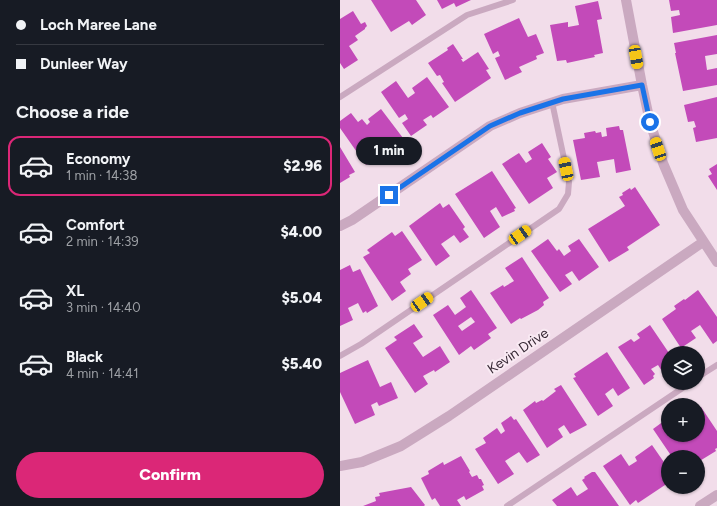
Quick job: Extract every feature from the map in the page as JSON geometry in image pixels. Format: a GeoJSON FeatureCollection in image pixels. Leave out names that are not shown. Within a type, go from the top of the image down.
{"type":"FeatureCollection","features":[{"type":"Feature","properties":{"kind":"street"},"geometry":{"type":"LineString","coordinates":[[626,0],[650,122],[663,163],[683,210],[717,262]]}},
{"type":"Feature","properties":{"kind":"street"},"geometry":{"type":"LineString","coordinates":[[340,226],[352,220],[490,126],[520,113],[563,99],[642,85]]}},
{"type":"Feature","properties":{"kind":"street","name":"Kevin Drive"},"geometry":{"type":"LineString","coordinates":[[340,466],[362,462],[401,446],[448,416],[704,242]]}},
{"type":"Feature","properties":{"kind":"street"},"geometry":{"type":"LineString","coordinates":[[700,506],[717,495]]}},
{"type":"Feature","properties":{"kind":"lane"},"geometry":{"type":"LineString","coordinates":[[340,96],[467,15],[513,0]]}},
{"type":"Feature","properties":{"kind":"lane"},"geometry":{"type":"LineString","coordinates":[[340,356],[361,344],[559,209],[568,194],[569,182],[552,102]]}},
{"type":"Feature","properties":{"kind":"lane"},"geometry":{"type":"LineString","coordinates":[[705,373],[717,365]]}},
{"type":"Feature","properties":{"kind":"lane"},"geometry":{"type":"LineString","coordinates":[[507,506],[680,390]]}},
{"type":"Feature","properties":{"kind":"building"},"geometry":{"type":"Polygon","coordinates":[[[371,0],[416,0],[426,15],[412,25],[409,21],[391,32],[371,0]]]}},
{"type":"Feature","properties":{"kind":"building"},"geometry":{"type":"Polygon","coordinates":[[[437,0],[471,0],[456,7],[454,3],[442,9],[437,0]]]}},
{"type":"Feature","properties":{"kind":"building"},"geometry":{"type":"Polygon","coordinates":[[[669,0],[717,0],[717,25],[673,33],[671,17],[680,15],[679,10],[671,11],[669,0]]]}},
{"type":"Feature","properties":{"kind":"building"},"geometry":{"type":"Polygon","coordinates":[[[598,1],[602,19],[597,20],[603,53],[594,55],[595,57],[567,63],[566,60],[557,61],[550,25],[568,22],[568,27],[579,25],[575,6],[598,1]]]}},
{"type":"Feature","properties":{"kind":"building"},"geometry":{"type":"Polygon","coordinates":[[[353,11],[361,24],[365,22],[367,26],[355,36],[358,40],[349,46],[358,60],[344,69],[340,63],[340,19],[353,11]]]}},
{"type":"Feature","properties":{"kind":"building"},"geometry":{"type":"Polygon","coordinates":[[[519,18],[528,37],[536,34],[544,53],[536,56],[537,59],[519,67],[522,72],[505,80],[495,58],[500,56],[498,51],[493,54],[484,34],[519,18]]]}},
{"type":"Feature","properties":{"kind":"building"},"geometry":{"type":"Polygon","coordinates":[[[717,35],[717,54],[705,56],[707,70],[717,68],[717,85],[683,91],[674,43],[717,35]]]}},
{"type":"Feature","properties":{"kind":"building"},"geometry":{"type":"Polygon","coordinates":[[[453,44],[463,59],[461,59],[463,62],[478,52],[489,69],[486,70],[491,78],[455,102],[442,83],[444,82],[440,75],[437,76],[428,63],[448,50],[447,48],[453,44]]]}},
{"type":"Feature","properties":{"kind":"building"},"geometry":{"type":"Polygon","coordinates":[[[427,77],[449,107],[433,118],[431,115],[423,120],[427,125],[411,136],[402,123],[408,119],[405,114],[399,118],[381,92],[396,81],[408,98],[415,93],[412,88],[427,77]]]}},
{"type":"Feature","properties":{"kind":"building"},"geometry":{"type":"Polygon","coordinates":[[[717,97],[717,138],[696,142],[693,128],[696,127],[694,121],[688,122],[684,105],[717,97]]]}},
{"type":"Feature","properties":{"kind":"building"},"geometry":{"type":"Polygon","coordinates":[[[381,109],[403,138],[391,147],[393,149],[381,157],[380,155],[366,165],[340,128],[340,121],[351,113],[358,122],[362,119],[367,125],[370,122],[368,119],[381,109]]]}},
{"type":"Feature","properties":{"kind":"building"},"geometry":{"type":"Polygon","coordinates":[[[619,126],[620,130],[623,130],[631,170],[616,173],[614,159],[597,162],[600,177],[581,180],[573,140],[585,138],[584,133],[595,131],[596,133],[601,132],[602,137],[607,136],[606,128],[619,126]]]}},
{"type":"Feature","properties":{"kind":"building"},"geometry":{"type":"Polygon","coordinates":[[[542,143],[551,157],[548,159],[557,172],[547,178],[553,188],[529,204],[502,164],[519,153],[526,163],[532,159],[528,152],[542,143]]]}},
{"type":"Feature","properties":{"kind":"building"},"geometry":{"type":"Polygon","coordinates":[[[340,147],[355,172],[340,183],[340,147]]]}},
{"type":"Feature","properties":{"kind":"building"},"geometry":{"type":"Polygon","coordinates":[[[717,164],[717,190],[708,176],[712,174],[709,169],[717,164]]]}},
{"type":"Feature","properties":{"kind":"building"},"geometry":{"type":"Polygon","coordinates":[[[492,171],[516,208],[514,209],[515,211],[502,217],[496,207],[490,211],[500,227],[484,238],[455,194],[492,171]]]}},
{"type":"Feature","properties":{"kind":"building"},"geometry":{"type":"Polygon","coordinates":[[[635,187],[660,225],[627,247],[629,250],[609,262],[588,229],[625,206],[619,197],[630,188],[631,190],[635,187]]]}},
{"type":"Feature","properties":{"kind":"building"},"geometry":{"type":"Polygon","coordinates":[[[440,203],[443,208],[449,204],[465,227],[463,229],[469,237],[460,243],[454,235],[441,244],[450,256],[436,266],[409,226],[440,203]]]}},
{"type":"Feature","properties":{"kind":"building"},"geometry":{"type":"Polygon","coordinates":[[[402,231],[422,260],[408,269],[411,274],[400,282],[406,291],[392,301],[363,257],[370,253],[367,250],[392,232],[395,236],[402,231]]]}},
{"type":"Feature","properties":{"kind":"building"},"geometry":{"type":"Polygon","coordinates":[[[548,239],[557,251],[559,249],[564,256],[571,251],[568,246],[579,239],[599,267],[579,281],[572,271],[565,275],[572,284],[560,292],[531,251],[548,239]]]}},
{"type":"Feature","properties":{"kind":"building"},"geometry":{"type":"Polygon","coordinates":[[[522,257],[549,298],[543,302],[544,305],[538,310],[511,324],[490,293],[503,285],[504,287],[514,281],[505,268],[522,257]]]}},
{"type":"Feature","properties":{"kind":"building"},"geometry":{"type":"Polygon","coordinates":[[[350,265],[353,272],[360,269],[378,306],[367,313],[366,311],[363,313],[358,303],[348,308],[353,320],[340,326],[340,270],[350,265]]]}},
{"type":"Feature","properties":{"kind":"building"},"geometry":{"type":"Polygon","coordinates":[[[471,290],[497,328],[488,334],[491,338],[474,350],[471,346],[459,355],[433,315],[448,305],[455,315],[466,307],[460,298],[471,290]],[[471,317],[458,326],[462,331],[475,322],[471,317]]]}},
{"type":"Feature","properties":{"kind":"building"},"geometry":{"type":"Polygon","coordinates":[[[698,290],[717,317],[717,341],[713,344],[700,325],[691,331],[696,338],[684,346],[680,346],[662,319],[676,309],[674,306],[684,299],[685,300],[698,290]]]}},
{"type":"Feature","properties":{"kind":"building"},"geometry":{"type":"Polygon","coordinates":[[[414,324],[423,337],[413,343],[423,357],[440,346],[450,362],[435,372],[434,370],[423,376],[428,384],[415,393],[385,348],[397,340],[394,337],[414,324]]]}},
{"type":"Feature","properties":{"kind":"building"},"geometry":{"type":"Polygon","coordinates":[[[650,325],[664,346],[661,346],[661,370],[658,365],[651,369],[655,374],[653,376],[654,378],[644,385],[618,347],[631,339],[634,342],[640,338],[637,334],[650,325]]]}},
{"type":"Feature","properties":{"kind":"building"},"geometry":{"type":"Polygon","coordinates":[[[607,352],[630,388],[618,396],[613,388],[605,394],[613,406],[598,416],[573,378],[576,377],[574,374],[607,352]]]}},
{"type":"Feature","properties":{"kind":"building"},"geometry":{"type":"Polygon","coordinates":[[[368,360],[380,387],[391,382],[398,398],[379,406],[377,402],[371,405],[375,415],[355,424],[340,392],[340,373],[368,360]]]}},
{"type":"Feature","properties":{"kind":"building"},"geometry":{"type":"Polygon","coordinates":[[[561,385],[587,425],[570,434],[564,425],[558,429],[563,437],[547,448],[523,410],[535,401],[536,403],[542,400],[543,401],[556,391],[554,389],[561,385]]]}},
{"type":"Feature","properties":{"kind":"building"},"geometry":{"type":"Polygon","coordinates":[[[705,413],[717,431],[716,451],[705,458],[705,450],[667,450],[662,442],[705,442],[705,413]]]}},
{"type":"Feature","properties":{"kind":"building"},"geometry":{"type":"Polygon","coordinates":[[[511,416],[514,420],[516,419],[540,455],[527,463],[519,452],[505,461],[514,474],[498,484],[475,449],[486,443],[483,438],[497,428],[501,434],[505,431],[501,423],[511,416]]]}},
{"type":"Feature","properties":{"kind":"building"},"geometry":{"type":"Polygon","coordinates":[[[661,423],[661,441],[653,429],[661,423]]]}},
{"type":"Feature","properties":{"kind":"building"},"geometry":{"type":"Polygon","coordinates":[[[652,445],[661,458],[661,488],[638,503],[636,500],[630,505],[603,466],[621,454],[629,466],[637,461],[635,457],[652,445]]]}},
{"type":"Feature","properties":{"kind":"building"},"geometry":{"type":"Polygon","coordinates":[[[461,456],[472,477],[477,475],[479,479],[481,479],[484,485],[482,486],[484,490],[466,500],[464,496],[457,500],[461,506],[440,506],[435,498],[432,500],[421,478],[429,474],[428,471],[443,462],[444,465],[461,456]]]}},
{"type":"Feature","properties":{"kind":"building"},"geometry":{"type":"Polygon","coordinates":[[[592,472],[595,472],[619,506],[557,506],[552,500],[571,487],[577,496],[588,489],[582,480],[592,472]]]}},
{"type":"Feature","properties":{"kind":"building"},"geometry":{"type":"Polygon","coordinates":[[[411,487],[425,505],[424,506],[363,506],[376,501],[375,497],[380,496],[379,493],[411,487]]]}},
{"type":"Feature","properties":{"kind":"route"},"geometry":{"type":"LineString","coordinates":[[389,195],[490,126],[520,113],[552,102],[642,85],[650,122]]}}]}
